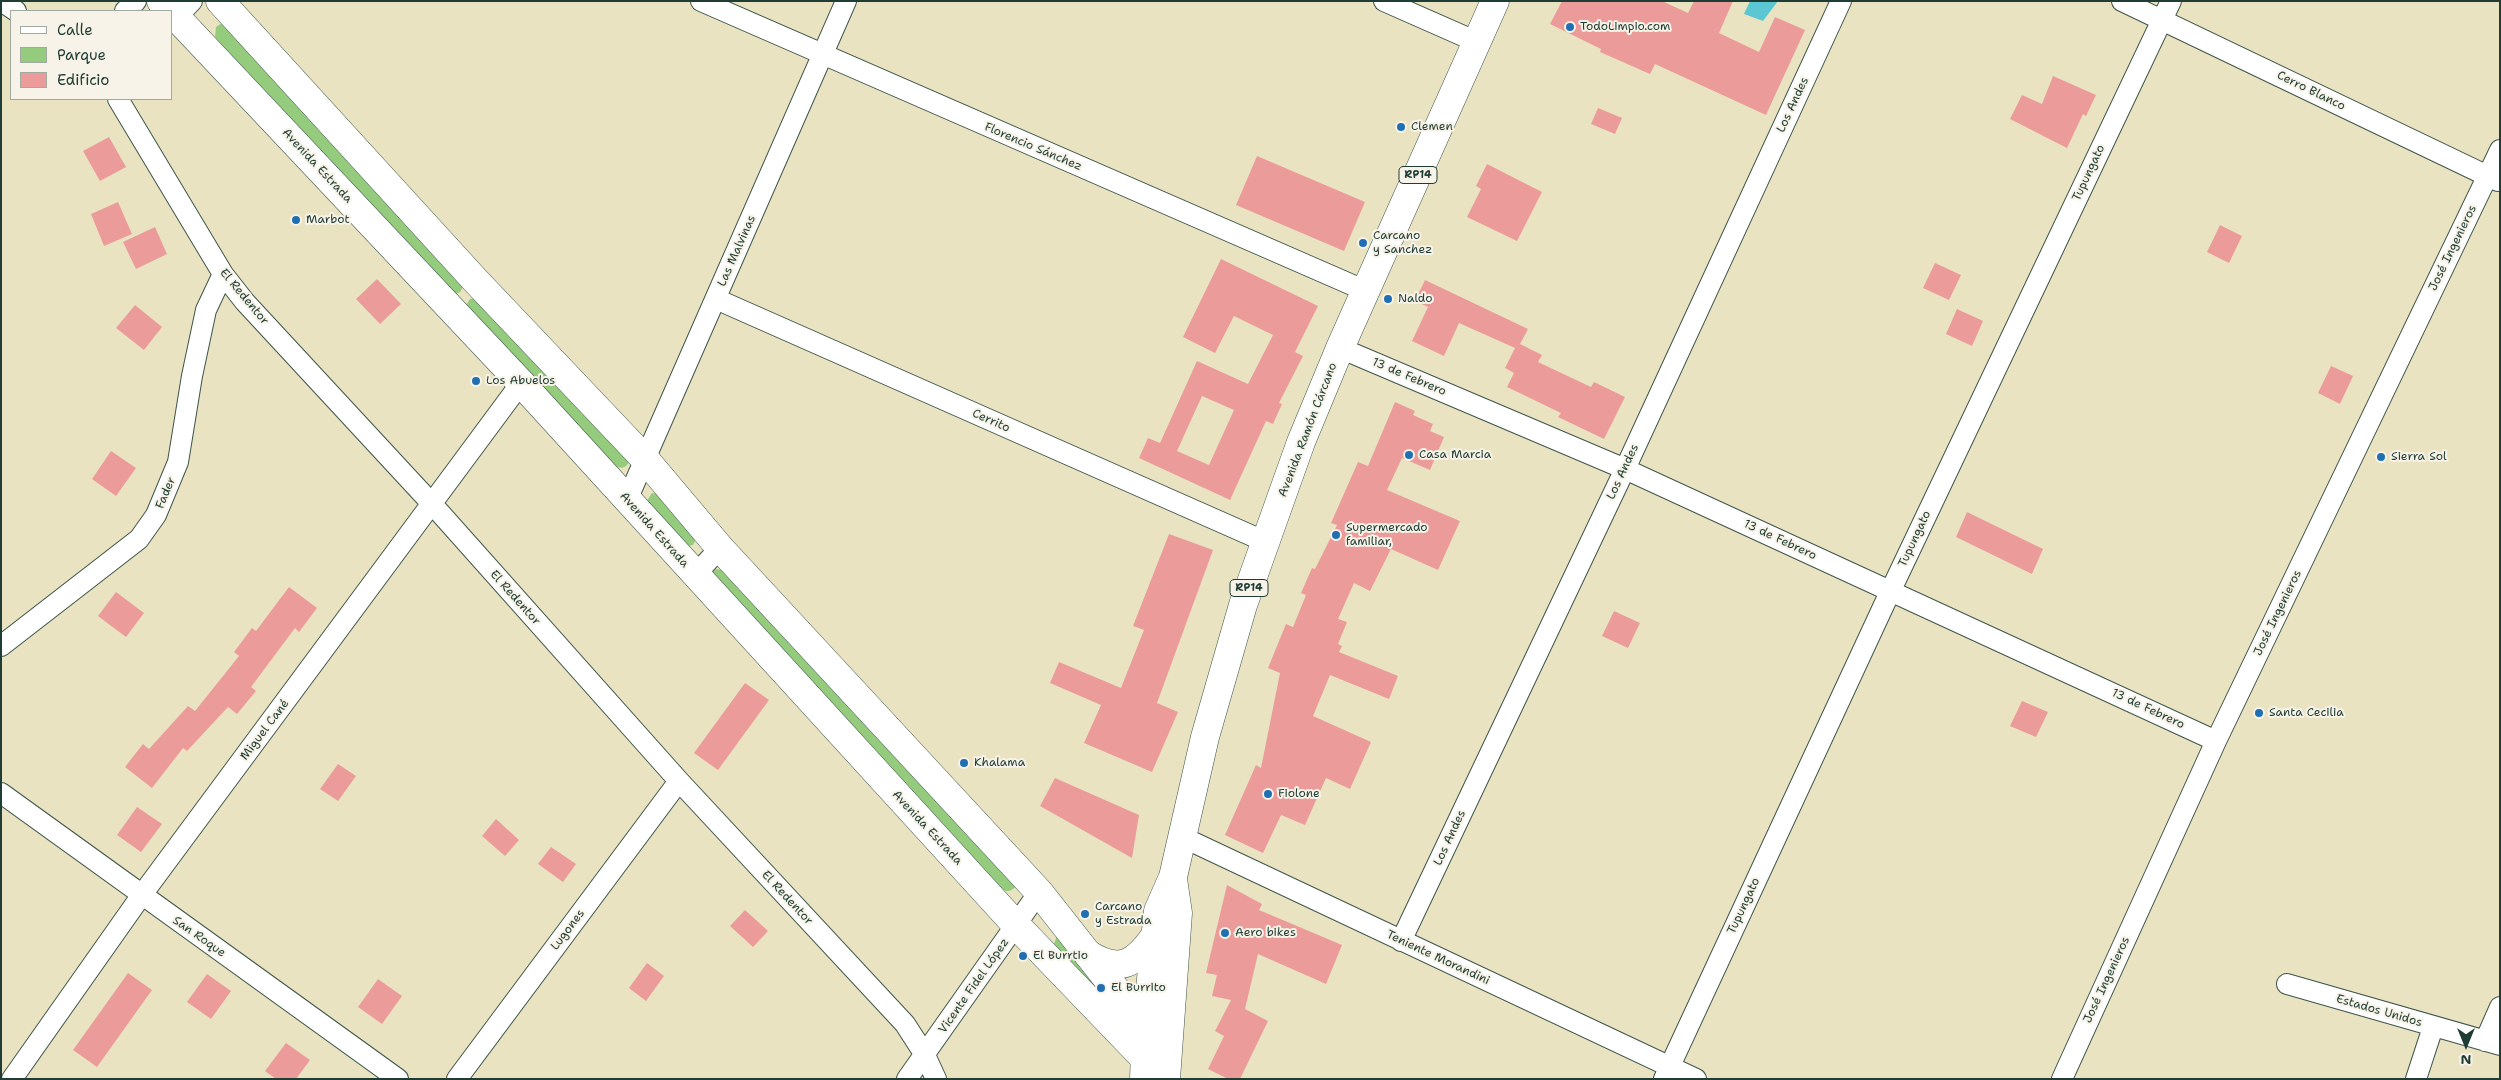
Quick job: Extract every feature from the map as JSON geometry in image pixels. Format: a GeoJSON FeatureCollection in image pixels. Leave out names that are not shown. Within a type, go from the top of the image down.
{"type":"FeatureCollection","features":[{"type":"Feature","properties":{"kind":"main road"},"geometry":{"type":"LineString","coordinates":[[220,1],[475,280],[645,459],[720,548],[1039,892],[1146,1028]]}},
{"type":"Feature","properties":{"kind":"main road","name":"Avenida Ramón Cárcano"},"geometry":{"type":"LineString","coordinates":[[1148,1072],[1146,1028],[1158,911],[1173,876],[1180,836],[1219,686],[1301,442],[1340,348],[1495,1]]}},
{"type":"Feature","properties":{"kind":"main road","name":"Avenida Estrada"},"geometry":{"type":"LineString","coordinates":[[176,11],[448,307],[521,383],[1148,1072]]}},
{"type":"Feature","properties":{"kind":"main road"},"geometry":{"type":"LineString","coordinates":[[448,307],[475,280]]}},
{"type":"Feature","properties":{"kind":"main road","name":"Avenida Ramón Cárcano"},"geometry":{"type":"LineString","coordinates":[[1166,1079],[1178,913],[1173,876]]}},
{"type":"Feature","properties":{"kind":"main road"},"geometry":{"type":"LineString","coordinates":[[1088,954],[1106,964],[1123,964],[1138,958],[1155,936]]}},
{"type":"Feature","properties":{"kind":"street"},"geometry":{"type":"LineString","coordinates":[[1,1],[14,10]]}},
{"type":"Feature","properties":{"kind":"street"},"geometry":{"type":"LineString","coordinates":[[126,10],[136,1]]}},
{"type":"Feature","properties":{"kind":"street","name":"Florencio Sánchez"},"geometry":{"type":"LineString","coordinates":[[701,1],[823,56],[1366,291]]}},
{"type":"Feature","properties":{"kind":"street","name":"Las Malvinas"},"geometry":{"type":"LineString","coordinates":[[627,500],[846,1]]}},
{"type":"Feature","properties":{"kind":"street"},"geometry":{"type":"LineString","coordinates":[[1384,1],[1477,42]]}},
{"type":"Feature","properties":{"kind":"street","name":"Los Andes"},"geometry":{"type":"LineString","coordinates":[[1401,941],[1625,469],[1841,1]]}},
{"type":"Feature","properties":{"kind":"street","name":"Cerro Blanco"},"geometry":{"type":"LineString","coordinates":[[2122,1],[2494,179]]}},
{"type":"Feature","properties":{"kind":"street","name":"Tupungato"},"geometry":{"type":"LineString","coordinates":[[1667,1072],[1890,592],[2171,1]]}},
{"type":"Feature","properties":{"kind":"street","name":"El Redentor"},"geometry":{"type":"LineString","coordinates":[[119,100],[223,274],[245,302],[433,505],[678,782],[905,1024],[925,1055],[936,1079]]}},
{"type":"Feature","properties":{"kind":"street","name":"José Ingenieros"},"geometry":{"type":"LineString","coordinates":[[2062,1079],[2216,740],[2494,179],[2500,150]]}},
{"type":"Feature","properties":{"kind":"street","name":"Fader"},"geometry":{"type":"LineString","coordinates":[[4,640],[139,539],[156,515],[178,462],[192,376],[206,310],[223,274]]}},
{"type":"Feature","properties":{"kind":"street","name":"Cerrito"},"geometry":{"type":"LineString","coordinates":[[716,299],[1266,542]]}},
{"type":"Feature","properties":{"kind":"street","name":"13 de Febrero"},"geometry":{"type":"LineString","coordinates":[[1340,348],[1625,469],[2216,740]]}},
{"type":"Feature","properties":{"kind":"street","name":"Miguel Cané"},"geometry":{"type":"LineString","coordinates":[[12,1079],[141,896],[433,505],[521,383]]}},
{"type":"Feature","properties":{"kind":"street"},"geometry":{"type":"LineString","coordinates":[[695,575],[720,548]]}},
{"type":"Feature","properties":{"kind":"street","name":"Lugones"},"geometry":{"type":"LineString","coordinates":[[457,1079],[678,782]]}},
{"type":"Feature","properties":{"kind":"street","name":"San Roque"},"geometry":{"type":"LineString","coordinates":[[1,794],[398,1079]]}},
{"type":"Feature","properties":{"kind":"street","name":"Teniente Morandini"},"geometry":{"type":"LineString","coordinates":[[1180,836],[1401,941],[1667,1072],[1696,1079]]}},
{"type":"Feature","properties":{"kind":"street","name":"Vicente Fidel López"},"geometry":{"type":"LineString","coordinates":[[907,1079],[1017,926],[1039,892]]}},
{"type":"Feature","properties":{"kind":"street","name":"Estados Unidos"},"geometry":{"type":"LineString","coordinates":[[2287,984],[2492,1043]]}},
{"type":"Feature","properties":{"kind":"street"},"geometry":{"type":"LineString","coordinates":[[2492,1043],[2500,1007]]}},
{"type":"Feature","properties":{"kind":"street"},"geometry":{"type":"LineString","coordinates":[[2416,1079],[2433,1027]]}},
{"type":"Feature","properties":{"kind":"green space"},"geometry":{"type":"Polygon","coordinates":[[[222,23],[463,287],[460,292],[454,295],[445,291],[215,37],[216,27],[222,23]]]}},
{"type":"Feature","properties":{"kind":"green space"},"geometry":{"type":"Polygon","coordinates":[[[476,298],[629,462],[627,466],[622,468],[615,466],[465,307],[470,299],[476,298]]]}},
{"type":"Feature","properties":{"kind":"green space"},"geometry":{"type":"Polygon","coordinates":[[[652,493],[659,494],[696,539],[693,545],[688,546],[648,503],[652,493]]]}},
{"type":"Feature","properties":{"kind":"green space"},"geometry":{"type":"Polygon","coordinates":[[[716,569],[723,570],[1016,886],[1014,888],[1010,891],[1003,890],[711,573],[716,569]]]}},
{"type":"Feature","properties":{"kind":"green space"},"geometry":{"type":"Polygon","coordinates":[[[1063,934],[1123,1025],[1053,946],[1057,936],[1063,934]]]}},
{"type":"Feature","properties":{"kind":"water"},"geometry":{"type":"Polygon","coordinates":[[[1750,1],[1778,1],[1763,21],[1744,14],[1750,1]]]}},
{"type":"Feature","properties":{"kind":"building"},"geometry":{"type":"Polygon","coordinates":[[[1562,1],[1662,1],[1688,13],[1694,1],[1733,1],[1719,33],[1759,52],[1775,17],[1805,30],[1766,115],[1655,64],[1650,74],[1600,52],[1601,49],[1550,24],[1562,1]]]}},
{"type":"Feature","properties":{"kind":"building"},"geometry":{"type":"Polygon","coordinates":[[[2053,76],[2096,95],[2086,116],[2083,114],[2067,148],[2010,119],[2022,95],[2042,104],[2053,76]]]}},
{"type":"Feature","properties":{"kind":"building"},"geometry":{"type":"Polygon","coordinates":[[[1598,108],[1622,118],[1615,134],[1591,124],[1598,108]]]}},
{"type":"Feature","properties":{"kind":"building"},"geometry":{"type":"Polygon","coordinates":[[[109,137],[126,167],[100,181],[83,151],[109,137]]]}},
{"type":"Feature","properties":{"kind":"building"},"geometry":{"type":"Polygon","coordinates":[[[1257,156],[1365,202],[1344,251],[1236,205],[1257,156]]]}},
{"type":"Feature","properties":{"kind":"building"},"geometry":{"type":"Polygon","coordinates":[[[1487,164],[1542,192],[1517,241],[1467,217],[1481,189],[1476,186],[1487,164]]]}},
{"type":"Feature","properties":{"kind":"building"},"geometry":{"type":"Polygon","coordinates":[[[118,202],[132,234],[104,246],[91,214],[118,202]]]}},
{"type":"Feature","properties":{"kind":"building"},"geometry":{"type":"Polygon","coordinates":[[[2220,225],[2242,236],[2229,263],[2207,252],[2220,225]]]}},
{"type":"Feature","properties":{"kind":"building"},"geometry":{"type":"Polygon","coordinates":[[[155,227],[167,254],[136,269],[123,242],[155,227]]]}},
{"type":"Feature","properties":{"kind":"building"},"geometry":{"type":"Polygon","coordinates":[[[1221,259],[1318,306],[1295,352],[1303,356],[1279,403],[1282,404],[1273,424],[1266,421],[1230,500],[1139,458],[1148,438],[1160,443],[1197,361],[1248,384],[1273,335],[1234,316],[1215,353],[1183,337],[1221,259]],[[1202,396],[1177,451],[1209,465],[1234,410],[1202,396]]]}},
{"type":"Feature","properties":{"kind":"building"},"geometry":{"type":"Polygon","coordinates":[[[1935,263],[1961,275],[1949,300],[1923,288],[1935,263]]]}},
{"type":"Feature","properties":{"kind":"building"},"geometry":{"type":"Polygon","coordinates":[[[377,279],[401,304],[380,324],[356,299],[377,279]]]}},
{"type":"Feature","properties":{"kind":"building"},"geometry":{"type":"Polygon","coordinates":[[[1425,280],[1528,329],[1520,344],[1542,355],[1538,362],[1591,387],[1594,382],[1625,397],[1604,439],[1558,417],[1561,413],[1507,387],[1514,373],[1505,368],[1515,348],[1459,323],[1444,356],[1412,341],[1428,307],[1415,301],[1425,280]]]}},
{"type":"Feature","properties":{"kind":"building"},"geometry":{"type":"Polygon","coordinates":[[[135,305],[162,327],[144,350],[116,328],[135,305]]]}},
{"type":"Feature","properties":{"kind":"building"},"geometry":{"type":"Polygon","coordinates":[[[1957,309],[1983,321],[1972,346],[1946,334],[1957,309]]]}},
{"type":"Feature","properties":{"kind":"building"},"geometry":{"type":"Polygon","coordinates":[[[2331,366],[2353,376],[2340,404],[2318,393],[2331,366]]]}},
{"type":"Feature","properties":{"kind":"building"},"geometry":{"type":"Polygon","coordinates":[[[1395,402],[1415,411],[1413,415],[1433,424],[1430,431],[1444,437],[1430,470],[1402,458],[1387,490],[1460,521],[1438,570],[1391,549],[1370,591],[1354,583],[1338,619],[1347,622],[1338,644],[1342,646],[1339,652],[1398,676],[1389,699],[1330,675],[1313,716],[1371,742],[1350,789],[1326,778],[1305,825],[1281,815],[1263,853],[1225,835],[1256,765],[1261,768],[1280,673],[1268,668],[1286,624],[1293,627],[1306,595],[1301,593],[1312,568],[1315,569],[1337,525],[1331,523],[1358,462],[1368,466],[1395,402]]]}},
{"type":"Feature","properties":{"kind":"building"},"geometry":{"type":"Polygon","coordinates":[[[111,451],[136,468],[116,496],[92,479],[111,451]]]}},
{"type":"Feature","properties":{"kind":"building"},"geometry":{"type":"Polygon","coordinates":[[[1967,512],[2043,549],[2032,574],[1956,537],[1967,512]]]}},
{"type":"Feature","properties":{"kind":"building"},"geometry":{"type":"Polygon","coordinates":[[[1169,534],[1213,550],[1157,703],[1178,712],[1152,772],[1084,743],[1101,705],[1050,683],[1059,662],[1121,688],[1144,630],[1133,626],[1169,534]]]}},
{"type":"Feature","properties":{"kind":"building"},"geometry":{"type":"Polygon","coordinates":[[[289,587],[317,608],[299,632],[295,628],[251,687],[256,691],[237,714],[228,707],[187,751],[183,748],[152,788],[125,767],[143,744],[149,749],[188,706],[195,711],[239,656],[234,652],[252,628],[256,631],[289,587]]]}},
{"type":"Feature","properties":{"kind":"building"},"geometry":{"type":"Polygon","coordinates":[[[116,592],[144,613],[126,637],[98,616],[116,592]]]}},
{"type":"Feature","properties":{"kind":"building"},"geometry":{"type":"Polygon","coordinates":[[[1614,611],[1640,623],[1628,648],[1602,636],[1614,611]]]}},
{"type":"Feature","properties":{"kind":"building"},"geometry":{"type":"Polygon","coordinates":[[[745,683],[769,700],[718,770],[694,753],[745,683]]]}},
{"type":"Feature","properties":{"kind":"building"},"geometry":{"type":"Polygon","coordinates":[[[2022,701],[2048,712],[2036,737],[2010,726],[2022,701]]]}},
{"type":"Feature","properties":{"kind":"building"},"geometry":{"type":"Polygon","coordinates":[[[338,764],[356,776],[338,801],[320,789],[338,764]]]}},
{"type":"Feature","properties":{"kind":"building"},"geometry":{"type":"Polygon","coordinates":[[[1055,778],[1139,815],[1132,858],[1040,806],[1055,778]]]}},
{"type":"Feature","properties":{"kind":"building"},"geometry":{"type":"Polygon","coordinates":[[[137,807],[162,824],[141,852],[117,835],[137,807]]]}},
{"type":"Feature","properties":{"kind":"building"},"geometry":{"type":"Polygon","coordinates":[[[496,819],[519,840],[505,856],[482,836],[496,819]]]}},
{"type":"Feature","properties":{"kind":"building"},"geometry":{"type":"Polygon","coordinates":[[[551,847],[576,864],[563,882],[538,864],[551,847]]]}},
{"type":"Feature","properties":{"kind":"building"},"geometry":{"type":"Polygon","coordinates":[[[1227,885],[1262,904],[1259,910],[1342,945],[1326,984],[1258,954],[1245,1009],[1268,1021],[1240,1079],[1228,1079],[1208,1069],[1224,1036],[1215,1031],[1231,1000],[1212,996],[1217,975],[1206,973],[1227,885]]]}},
{"type":"Feature","properties":{"kind":"building"},"geometry":{"type":"Polygon","coordinates":[[[745,910],[768,931],[753,947],[730,926],[745,910]]]}},
{"type":"Feature","properties":{"kind":"building"},"geometry":{"type":"Polygon","coordinates":[[[647,963],[664,976],[646,1001],[629,988],[647,963]]]}},
{"type":"Feature","properties":{"kind":"building"},"geometry":{"type":"Polygon","coordinates":[[[128,973],[152,990],[97,1067],[73,1050],[128,973]]]}},
{"type":"Feature","properties":{"kind":"building"},"geometry":{"type":"Polygon","coordinates":[[[207,974],[231,991],[211,1019],[187,1002],[207,974]]]}},
{"type":"Feature","properties":{"kind":"building"},"geometry":{"type":"Polygon","coordinates":[[[378,979],[402,996],[382,1024],[358,1007],[378,979]]]}},
{"type":"Feature","properties":{"kind":"building"},"geometry":{"type":"Polygon","coordinates":[[[286,1043],[310,1060],[296,1079],[276,1079],[265,1071],[286,1043]]]}},
{"type":"Feature","properties":{"kind":"place","name":"TodoLimpio.com"},"geometry":{"type":"Point","coordinates":[1570,27]}},
{"type":"Feature","properties":{"kind":"place","name":"Clemen"},"geometry":{"type":"Point","coordinates":[1401,127]}},
{"type":"Feature","properties":{"kind":"place","name":"Marbot"},"geometry":{"type":"Point","coordinates":[296,220]}},
{"type":"Feature","properties":{"kind":"place","name":"Carcano y Sanchez"},"geometry":{"type":"Point","coordinates":[1363,243]}},
{"type":"Feature","properties":{"kind":"place","name":"Naldo"},"geometry":{"type":"Point","coordinates":[1388,299]}},
{"type":"Feature","properties":{"kind":"place","name":"Los Abuelos"},"geometry":{"type":"Point","coordinates":[476,381]}},
{"type":"Feature","properties":{"kind":"place","name":"Casa Marcia"},"geometry":{"type":"Point","coordinates":[1409,455]}},
{"type":"Feature","properties":{"kind":"place","name":"Sierra Sol"},"geometry":{"type":"Point","coordinates":[2381,457]}},
{"type":"Feature","properties":{"kind":"place","name":"Supermercado familiar,"},"geometry":{"type":"Point","coordinates":[1336,535]}},
{"type":"Feature","properties":{"kind":"place","name":"Santa Cecilia"},"geometry":{"type":"Point","coordinates":[2259,713]}},
{"type":"Feature","properties":{"kind":"place","name":"Khalama"},"geometry":{"type":"Point","coordinates":[964,763]}},
{"type":"Feature","properties":{"kind":"place","name":"Fiolone"},"geometry":{"type":"Point","coordinates":[1268,794]}},
{"type":"Feature","properties":{"kind":"place","name":"Carcano y Estrada"},"geometry":{"type":"Point","coordinates":[1085,914]}},
{"type":"Feature","properties":{"kind":"place","name":"Aero bikes"},"geometry":{"type":"Point","coordinates":[1225,933]}},
{"type":"Feature","properties":{"kind":"place","name":"El Burrtio"},"geometry":{"type":"Point","coordinates":[1023,956]}},
{"type":"Feature","properties":{"kind":"place","name":"El Burrito"},"geometry":{"type":"Point","coordinates":[1101,988]}}]}
